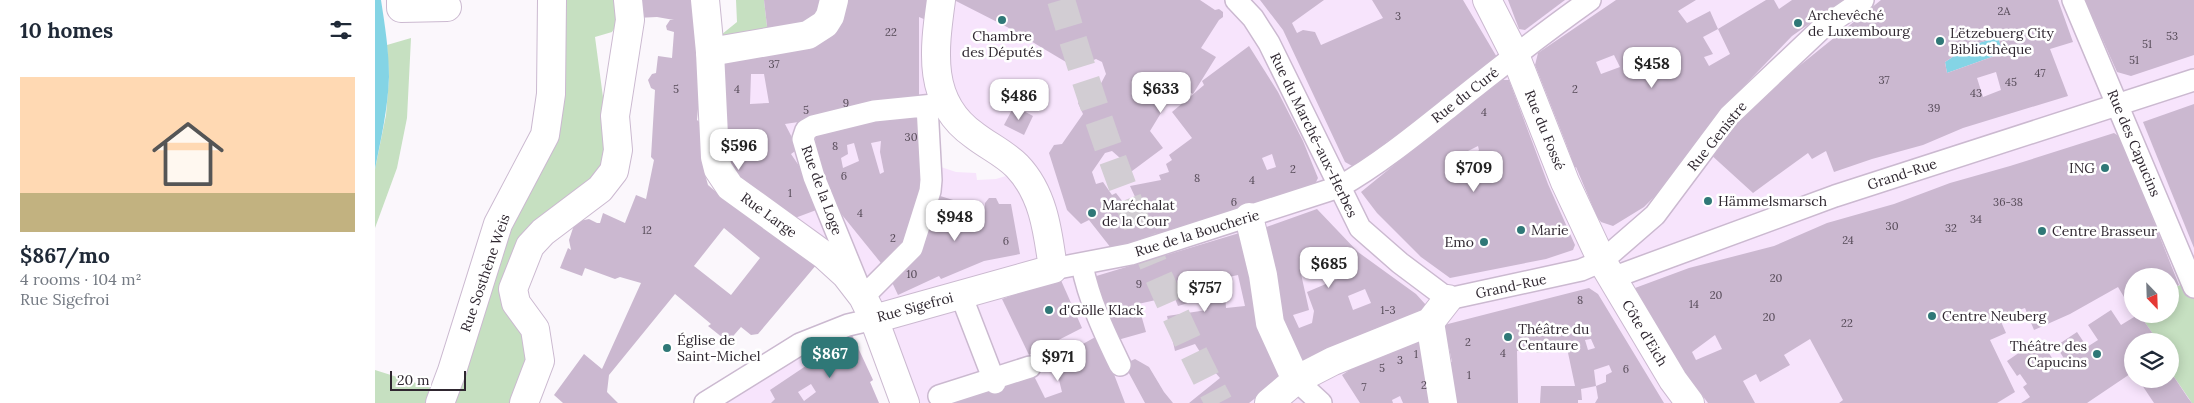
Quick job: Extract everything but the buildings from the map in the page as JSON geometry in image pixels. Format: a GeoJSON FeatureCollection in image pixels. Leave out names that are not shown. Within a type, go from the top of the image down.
{"type":"FeatureCollection","features":[{"type":"Feature","properties":{"kind":"street"},"geometry":{"type":"LineString","coordinates":[[401,0],[401,8],[447,7]]}},
{"type":"Feature","properties":{"kind":"street","name":"Rue Sosthène Weis"},"geometry":{"type":"LineString","coordinates":[[440,403],[453,371],[498,224],[545,135],[551,94],[552,0]]}},
{"type":"Feature","properties":{"kind":"street"},"geometry":{"type":"LineString","coordinates":[[524,403],[540,361],[535,330],[516,303],[513,289],[531,246],[543,232],[600,189],[614,171],[618,150],[615,116],[629,20],[628,0]]}},
{"type":"Feature","properties":{"kind":"street","name":"Rue Large"},"geometry":{"type":"LineString","coordinates":[[705,0],[710,52],[715,157],[718,169],[723,179],[732,188],[824,255],[846,274],[868,308],[905,403]]}},
{"type":"Feature","properties":{"kind":"street"},"geometry":{"type":"LineString","coordinates":[[710,52],[808,36],[825,24],[830,16],[834,0]]}},
{"type":"Feature","properties":{"kind":"street"},"geometry":{"type":"LineString","coordinates":[[868,308],[911,248],[930,191],[942,110],[937,76],[936,45],[941,0]]}},
{"type":"Feature","properties":{"kind":"street","name":"Rue du Marché-aux-Herbes"},"geometry":{"type":"LineString","coordinates":[[1237,0],[1253,18],[1269,43],[1360,228],[1400,263],[1448,300]]}},
{"type":"Feature","properties":{"kind":"street","name":"Rue du Fossé"},"geometry":{"type":"LineString","coordinates":[[1487,0],[1515,55],[1565,182],[1607,270]]}},
{"type":"Feature","properties":{"kind":"street","name":"Rue du Curé"},"geometry":{"type":"LineString","coordinates":[[1339,187],[1419,132],[1515,55],[1590,0]]}},
{"type":"Feature","properties":{"kind":"street","name":"Rue Genistre"},"geometry":{"type":"LineString","coordinates":[[1607,270],[1655,215],[1729,116],[1821,29],[1863,0]]}},
{"type":"Feature","properties":{"kind":"street","name":"Rue des Capucins"},"geometry":{"type":"LineString","coordinates":[[2073,0],[2194,287]]}},
{"type":"Feature","properties":{"kind":"street","name":"Grand-Rue"},"geometry":{"type":"LineString","coordinates":[[1448,300],[1581,270],[1607,270],[2194,80]]}},
{"type":"Feature","properties":{"kind":"street"},"geometry":{"type":"LineString","coordinates":[[942,110],[975,136],[998,150],[1018,167],[1032,188],[1045,217],[1053,269]]}},
{"type":"Feature","properties":{"kind":"street","name":"Rue de la Loge"},"geometry":{"type":"LineString","coordinates":[[868,308],[814,177],[803,139],[806,130],[813,126],[874,111],[942,110]]}},
{"type":"Feature","properties":{"kind":"street","name":"Rue de la Boucherie"},"geometry":{"type":"LineString","coordinates":[[1053,269],[1131,254],[1339,187]]}},
{"type":"Feature","properties":{"kind":"street"},"geometry":{"type":"LineString","coordinates":[[1249,217],[1263,275],[1270,323],[1296,380],[1321,403]]}},
{"type":"Feature","properties":{"kind":"street"},"geometry":{"type":"LineString","coordinates":[[1081,265],[1097,316],[1120,365]]}},
{"type":"Feature","properties":{"kind":"street","name":"Rue Sigefroi"},"geometry":{"type":"LineString","coordinates":[[705,403],[801,344],[848,325],[868,308],[961,295],[1053,269]]}},
{"type":"Feature","properties":{"kind":"street","name":"Côte d'Eich"},"geometry":{"type":"LineString","coordinates":[[1607,270],[1673,380],[1690,403]]}},
{"type":"Feature","properties":{"kind":"street"},"geometry":{"type":"LineString","coordinates":[[961,295],[995,381]]}},
{"type":"Feature","properties":{"kind":"street"},"geometry":{"type":"LineString","coordinates":[[1269,403],[1296,380],[1333,361],[1430,322],[1448,300]]}},
{"type":"Feature","properties":{"kind":"street"},"geometry":{"type":"LineString","coordinates":[[1430,322],[1443,403]]}},
{"type":"Feature","properties":{"kind":"street"},"geometry":{"type":"LineString","coordinates":[[939,396],[995,381],[1029,367]]}},
{"type":"Feature","properties":{"kind":"shaded area"},"geometry":{"type":"Polygon","coordinates":[[[764,0],[2194,0],[2194,403],[905,403],[874,319],[732,188],[710,52],[769,42],[764,0]],[[927,106],[938,166],[956,172],[976,173],[977,180],[996,179],[1009,175],[927,106]]]}},
{"type":"Feature","properties":{"kind":"shaded area"},"geometry":{"type":"Polygon","coordinates":[[[848,325],[873,380],[870,382],[879,403],[705,403],[848,325]]]}},
{"type":"Feature","properties":{"kind":"green space"},"geometry":{"type":"Polygon","coordinates":[[[564,0],[624,0],[623,15],[612,32],[595,37],[610,150],[596,180],[527,233],[500,297],[527,335],[532,361],[516,403],[451,403],[511,221],[564,0]]]}},
{"type":"Feature","properties":{"kind":"green space"},"geometry":{"type":"Polygon","coordinates":[[[736,0],[764,0],[768,35],[716,39],[737,22],[736,0]]]}},
{"type":"Feature","properties":{"kind":"green space"},"geometry":{"type":"Polygon","coordinates":[[[411,38],[407,118],[397,168],[375,228],[375,169],[386,115],[389,78],[387,45],[411,38]]]}},
{"type":"Feature","properties":{"kind":"green space"},"geometry":{"type":"Polygon","coordinates":[[[2191,281],[2194,287],[2194,403],[2192,403],[2179,384],[2179,333],[2152,333],[2145,323],[2179,323],[2179,286],[2191,281]]]}},
{"type":"Feature","properties":{"kind":"green space"},"geometry":{"type":"Polygon","coordinates":[[[375,370],[432,388],[425,403],[375,403],[375,370]]]}},
{"type":"Feature","properties":{"kind":"water"},"geometry":{"type":"Polygon","coordinates":[[[375,0],[381,0],[388,48],[389,77],[386,112],[375,169],[375,0]]]}},
{"type":"Feature","properties":{"kind":"water"},"geometry":{"type":"Polygon","coordinates":[[[1998,37],[2003,53],[1947,73],[1945,62],[1969,46],[1998,37]]]}},
{"type":"Feature","properties":{"kind":"tunnel"},"geometry":{"type":"LineString","coordinates":[[1061,0],[1093,104],[1130,206],[1171,306],[1219,403]]}},
{"type":"Feature","properties":{"kind":"place","name":"Chambre des Députés"},"geometry":{"type":"Point","coordinates":[1002,20]}},
{"type":"Feature","properties":{"kind":"place","name":"Archevêché de Luxembourg"},"geometry":{"type":"Point","coordinates":[1798,23]}},
{"type":"Feature","properties":{"kind":"place","name":"Lëtzebuerg City Bibliothèque"},"geometry":{"type":"Point","coordinates":[1940,41]}},
{"type":"Feature","properties":{"kind":"place","name":"ING"},"geometry":{"type":"Point","coordinates":[2105,168]}},
{"type":"Feature","properties":{"kind":"place","name":"Hämmelsmarsch"},"geometry":{"type":"Point","coordinates":[1708,201]}},
{"type":"Feature","properties":{"kind":"place","name":"Maréchalat de la Cour"},"geometry":{"type":"Point","coordinates":[1092,213]}},
{"type":"Feature","properties":{"kind":"place","name":"Marie"},"geometry":{"type":"Point","coordinates":[1521,230]}},
{"type":"Feature","properties":{"kind":"place","name":"Centre Brasseur"},"geometry":{"type":"Point","coordinates":[2042,231]}},
{"type":"Feature","properties":{"kind":"place","name":"Emo"},"geometry":{"type":"Point","coordinates":[1484,242]}},
{"type":"Feature","properties":{"kind":"place","name":"d'Gölle Klack"},"geometry":{"type":"Point","coordinates":[1049,310]}},
{"type":"Feature","properties":{"kind":"place","name":"Centre Neuberg"},"geometry":{"type":"Point","coordinates":[1932,316]}},
{"type":"Feature","properties":{"kind":"place","name":"Théâtre du Centaure"},"geometry":{"type":"Point","coordinates":[1508,337]}},
{"type":"Feature","properties":{"kind":"place","name":"Église de Saint-Michel"},"geometry":{"type":"Point","coordinates":[667,348]}},
{"type":"Feature","properties":{"kind":"place","name":"Théâtre des Capucins"},"geometry":{"type":"Point","coordinates":[2097,354]}}]}
